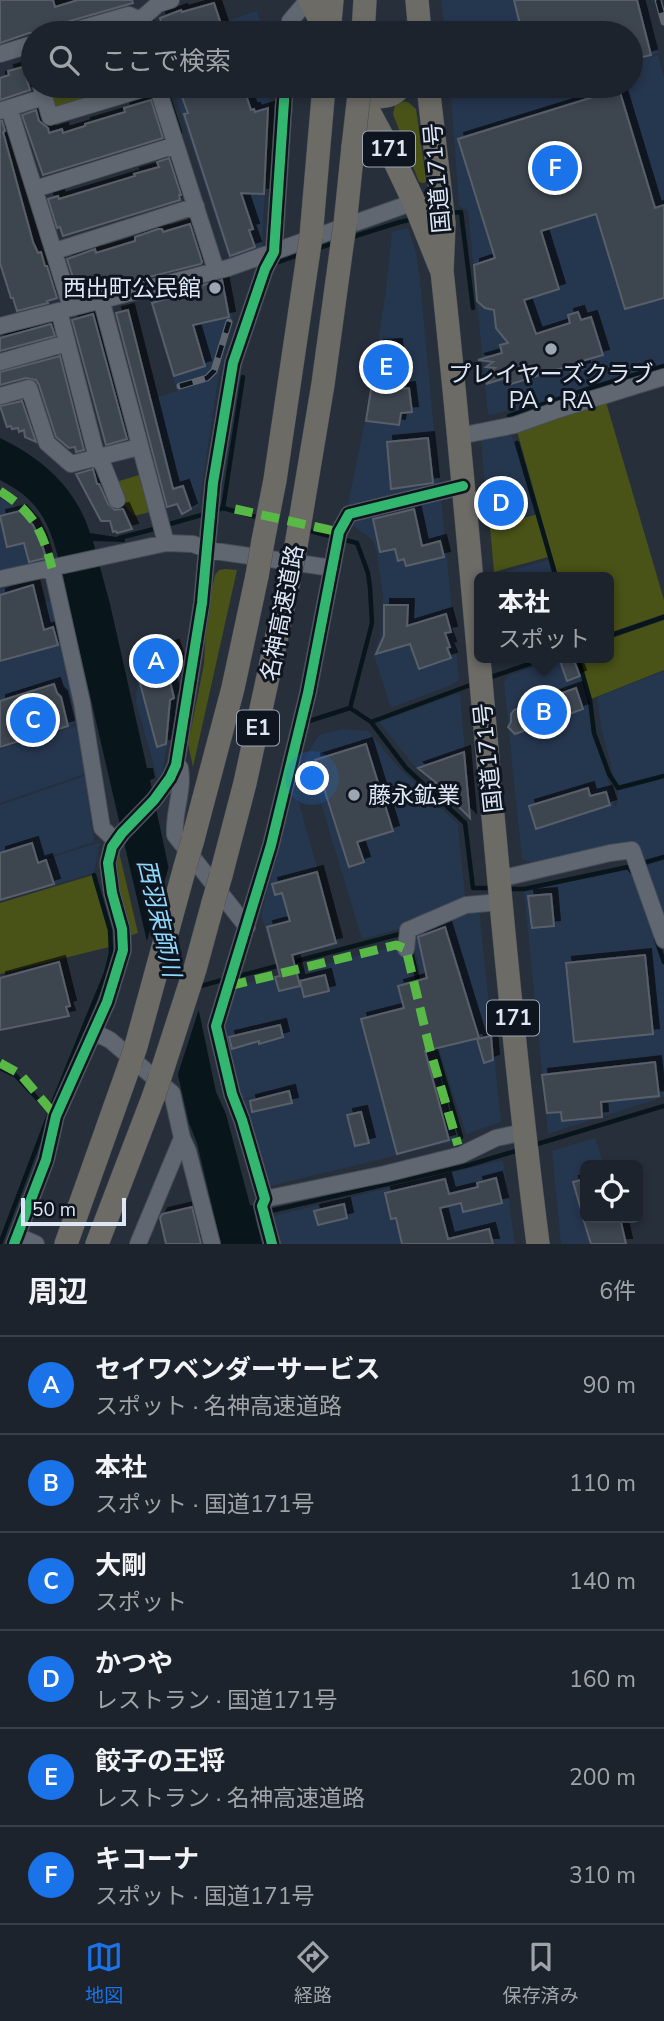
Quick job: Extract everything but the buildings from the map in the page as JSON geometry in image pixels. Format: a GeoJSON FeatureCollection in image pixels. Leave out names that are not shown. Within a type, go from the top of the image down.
{"type":"FeatureCollection","features":[{"type":"Feature","properties":{"kind":"highway"},"geometry":{"type":"LineString","coordinates":[[309,0],[321,21]]}},
{"type":"Feature","properties":{"kind":"highway"},"geometry":{"type":"LineString","coordinates":[[329,21],[332,0]]}},
{"type":"Feature","properties":{"kind":"highway"},"geometry":{"type":"LineString","coordinates":[[417,0],[419,21]]}},
{"type":"Feature","properties":{"kind":"highway","name":"名神高速道路"},"geometry":{"type":"LineString","coordinates":[[66,1243],[145,1016],[233,688],[266,524],[309,247],[323,98]]}},
{"type":"Feature","properties":{"kind":"highway","name":"名神高速道路"},"geometry":{"type":"LineString","coordinates":[[97,1244],[154,1095],[203,940],[245,783],[299,531],[344,235],[357,98]]}},
{"type":"Feature","properties":{"kind":"highway","name":"国道171号"},"geometry":{"type":"LineString","coordinates":[[363,98],[428,215]]}},
{"type":"Feature","properties":{"kind":"highway","name":"国道171号"},"geometry":{"type":"LineString","coordinates":[[428,98],[428,215],[442,271],[474,612]]}},
{"type":"Feature","properties":{"kind":"highway","name":"国道171号"},"geometry":{"type":"LineString","coordinates":[[478,663],[538,1244]]}},
{"type":"Feature","properties":{"kind":"highway"},"geometry":{"type":"LineString","coordinates":[[113,1244],[130,1158]]}},
{"type":"Feature","properties":{"kind":"street"},"geometry":{"type":"LineString","coordinates":[[290,21],[309,0]]}},
{"type":"Feature","properties":{"kind":"street"},"geometry":{"type":"LineString","coordinates":[[108,21],[153,11]]}},
{"type":"Feature","properties":{"kind":"street"},"geometry":{"type":"LineString","coordinates":[[0,54],[21,47]]}},
{"type":"Feature","properties":{"kind":"street"},"geometry":{"type":"LineString","coordinates":[[28,98],[5,110],[55,251],[65,309],[65,335],[97,458],[103,465],[117,500]]}},
{"type":"Feature","properties":{"kind":"street"},"geometry":{"type":"LineString","coordinates":[[44,98],[50,117],[114,98]]}},
{"type":"Feature","properties":{"kind":"street"},"geometry":{"type":"LineString","coordinates":[[159,98],[221,269]]}},
{"type":"Feature","properties":{"kind":"street"},"geometry":{"type":"LineString","coordinates":[[36,1244],[16,1240],[46,1160],[56,1116],[107,1002],[123,950],[122,929],[112,893],[108,863],[112,847],[154,800],[176,765],[202,603],[214,481],[233,363],[265,269],[274,252],[284,98]]}},
{"type":"Feature","properties":{"kind":"street"},"geometry":{"type":"LineString","coordinates":[[35,189],[176,145]]}},
{"type":"Feature","properties":{"kind":"street"},"geometry":{"type":"LineString","coordinates":[[55,251],[196,205]]}},
{"type":"Feature","properties":{"kind":"street"},"geometry":{"type":"LineString","coordinates":[[1,322],[65,309],[221,269],[274,252],[428,215]]}},
{"type":"Feature","properties":{"kind":"street"},"geometry":{"type":"LineString","coordinates":[[101,299],[163,534]]}},
{"type":"Feature","properties":{"kind":"street"},"geometry":{"type":"LineString","coordinates":[[0,362],[65,335]]}},
{"type":"Feature","properties":{"kind":"street"},"geometry":{"type":"LineString","coordinates":[[458,436],[515,425],[664,377]]}},
{"type":"Feature","properties":{"kind":"street"},"geometry":{"type":"LineString","coordinates":[[0,396],[29,388],[47,443],[71,464],[139,447]]}},
{"type":"Feature","properties":{"kind":"street"},"geometry":{"type":"LineString","coordinates":[[272,1244],[216,1026],[271,845],[301,724],[339,532],[349,514],[463,486]]}},
{"type":"Feature","properties":{"kind":"street"},"geometry":{"type":"LineString","coordinates":[[0,579],[106,555],[163,534],[208,550],[332,568]]}},
{"type":"Feature","properties":{"kind":"street"},"geometry":{"type":"LineString","coordinates":[[52,568],[82,703],[102,828],[119,837]]}},
{"type":"Feature","properties":{"kind":"street"},"geometry":{"type":"LineString","coordinates":[[176,765],[180,768],[182,780],[174,824],[175,835],[247,927]]}},
{"type":"Feature","properties":{"kind":"street"},"geometry":{"type":"LineString","coordinates":[[406,949],[408,930],[500,892],[610,853],[632,850],[664,940]]}},
{"type":"Feature","properties":{"kind":"street"},"geometry":{"type":"LineString","coordinates":[[94,1032],[110,1040],[173,1093],[182,1138],[188,1151],[212,1244]]}},
{"type":"Feature","properties":{"kind":"street"},"geometry":{"type":"LineString","coordinates":[[138,1244],[182,1138]]}},
{"type":"Feature","properties":{"kind":"street"},"geometry":{"type":"LineString","coordinates":[[264,1208],[461,1155],[496,1138],[526,1143]]}},
{"type":"Feature","properties":{"kind":"shaded area"},"geometry":{"type":"Polygon","coordinates":[[[441,0],[645,0],[659,53],[643,58],[643,21],[444,21],[441,0]]]}},
{"type":"Feature","properties":{"kind":"shaded area"},"geometry":{"type":"Polygon","coordinates":[[[257,11],[260,21],[227,21],[257,11]]]}},
{"type":"Feature","properties":{"kind":"shaded area"},"geometry":{"type":"Polygon","coordinates":[[[658,55],[664,78],[664,364],[512,412],[510,410],[488,414],[468,211],[459,205],[451,98],[643,98],[643,59],[658,55]]]}},
{"type":"Feature","properties":{"kind":"shaded area"},"geometry":{"type":"Polygon","coordinates":[[[176,98],[269,98],[262,247],[230,262],[176,98]]]}},
{"type":"Feature","properties":{"kind":"shaded area"},"geometry":{"type":"Polygon","coordinates":[[[408,228],[416,253],[420,280],[439,483],[348,505],[386,291],[392,232],[408,228]]]}},
{"type":"Feature","properties":{"kind":"shaded area"},"geometry":{"type":"Polygon","coordinates":[[[200,286],[205,300],[227,293],[233,319],[218,379],[199,506],[180,515],[151,399],[177,391],[149,299],[200,286]]]}},
{"type":"Feature","properties":{"kind":"shaded area"},"geometry":{"type":"Polygon","coordinates":[[[511,433],[535,513],[489,527],[481,441],[511,433]]]}},
{"type":"Feature","properties":{"kind":"shaded area"},"geometry":{"type":"Polygon","coordinates":[[[0,498],[21,510],[34,525],[45,547],[48,561],[18,569],[0,569],[0,498]]]}},
{"type":"Feature","properties":{"kind":"shaded area"},"geometry":{"type":"Polygon","coordinates":[[[441,498],[459,680],[391,708],[374,655],[382,632],[383,596],[377,554],[370,538],[352,525],[355,519],[441,498]]]}},
{"type":"Feature","properties":{"kind":"shaded area"},"geometry":{"type":"Polygon","coordinates":[[[549,560],[552,572],[504,572],[549,560]]]}},
{"type":"Feature","properties":{"kind":"shaded area"},"geometry":{"type":"Polygon","coordinates":[[[35,584],[39,603],[56,600],[77,723],[0,748],[0,589],[35,584]]]}},
{"type":"Feature","properties":{"kind":"shaded area"},"geometry":{"type":"Polygon","coordinates":[[[546,663],[578,663],[588,697],[593,734],[613,795],[614,806],[617,805],[618,794],[601,727],[597,697],[664,671],[664,855],[643,862],[635,844],[532,863],[522,859],[504,683],[509,675],[546,663]]]}},
{"type":"Feature","properties":{"kind":"shaded area"},"geometry":{"type":"Polygon","coordinates":[[[181,671],[162,773],[158,780],[136,702],[137,682],[181,671]]]}},
{"type":"Feature","properties":{"kind":"shaded area"},"geometry":{"type":"Polygon","coordinates":[[[456,694],[460,695],[471,820],[411,762],[379,722],[456,694]]]}},
{"type":"Feature","properties":{"kind":"shaded area"},"geometry":{"type":"Polygon","coordinates":[[[76,726],[83,748],[85,774],[0,803],[0,749],[76,726]]]}},
{"type":"Feature","properties":{"kind":"shaded area"},"geometry":{"type":"Polygon","coordinates":[[[342,729],[368,731],[400,769],[458,824],[465,896],[444,908],[407,920],[399,929],[362,939],[313,777],[305,762],[319,735],[342,729]]]}},
{"type":"Feature","properties":{"kind":"shaded area"},"geometry":{"type":"Polygon","coordinates":[[[85,776],[94,842],[0,873],[0,805],[85,776]]]}},
{"type":"Feature","properties":{"kind":"shaded area"},"geometry":{"type":"Polygon","coordinates":[[[295,789],[339,945],[274,960],[261,914],[295,789]]]}},
{"type":"Feature","properties":{"kind":"shaded area"},"geometry":{"type":"Polygon","coordinates":[[[100,842],[94,873],[0,901],[0,874],[100,842]]]}},
{"type":"Feature","properties":{"kind":"shaded area"},"geometry":{"type":"Polygon","coordinates":[[[664,860],[664,919],[645,866],[664,860]]]}},
{"type":"Feature","properties":{"kind":"shaded area"},"geometry":{"type":"Polygon","coordinates":[[[630,869],[664,965],[664,1097],[548,1134],[524,891],[630,869]]]}},
{"type":"Feature","properties":{"kind":"shaded area"},"geometry":{"type":"Polygon","coordinates":[[[479,907],[501,1122],[466,1134],[441,1056],[410,931],[479,907]]]}},
{"type":"Feature","properties":{"kind":"shaded area"},"geometry":{"type":"Polygon","coordinates":[[[393,947],[406,953],[429,1052],[456,1141],[270,1186],[243,1100],[301,1086],[241,1099],[222,1024],[235,986],[393,947]]]}},
{"type":"Feature","properties":{"kind":"shaded area"},"geometry":{"type":"Polygon","coordinates":[[[595,1138],[602,1160],[580,1160],[580,1223],[622,1223],[628,1244],[561,1244],[552,1151],[595,1138]]]}},
{"type":"Feature","properties":{"kind":"shaded area"},"geometry":{"type":"Polygon","coordinates":[[[503,1160],[515,1244],[277,1244],[269,1217],[503,1160]]]}},
{"type":"Feature","properties":{"kind":"green space"},"geometry":{"type":"Polygon","coordinates":[[[48,98],[102,98],[61,110],[50,104],[48,98]]]}},
{"type":"Feature","properties":{"kind":"green space"},"geometry":{"type":"Polygon","coordinates":[[[401,101],[408,102],[416,109],[426,178],[423,183],[419,182],[393,114],[395,105],[401,101]]]}},
{"type":"Feature","properties":{"kind":"green space"},"geometry":{"type":"Polygon","coordinates":[[[606,402],[664,600],[664,614],[614,631],[614,572],[557,572],[517,431],[606,402]]]}},
{"type":"Feature","properties":{"kind":"green space"},"geometry":{"type":"Polygon","coordinates":[[[139,475],[150,512],[134,516],[121,501],[116,482],[139,475]]]}},
{"type":"Feature","properties":{"kind":"green space"},"geometry":{"type":"Polygon","coordinates":[[[537,514],[548,557],[494,572],[490,528],[537,514]]]}},
{"type":"Feature","properties":{"kind":"green space"},"geometry":{"type":"Polygon","coordinates":[[[219,570],[237,570],[193,767],[188,744],[204,664],[207,610],[215,575],[219,570]]]}},
{"type":"Feature","properties":{"kind":"green space"},"geometry":{"type":"Polygon","coordinates":[[[664,620],[664,670],[591,699],[580,663],[614,663],[614,637],[664,620]]]}},
{"type":"Feature","properties":{"kind":"green space"},"geometry":{"type":"Polygon","coordinates":[[[119,852],[138,933],[129,936],[117,884],[119,852]]]}},
{"type":"Feature","properties":{"kind":"green space"},"geometry":{"type":"Polygon","coordinates":[[[93,875],[109,929],[109,947],[0,974],[0,903],[93,875]]]}},
{"type":"Feature","properties":{"kind":"water","name":"西羽束師川"},"geometry":{"type":"Polygon","coordinates":[[[0,438],[30,455],[56,476],[76,502],[90,533],[124,536],[125,542],[93,541],[147,768],[153,768],[155,778],[150,780],[216,1092],[226,1114],[250,1205],[257,1207],[260,1217],[255,1217],[262,1244],[221,1244],[197,1143],[189,1123],[58,557],[50,532],[39,511],[13,487],[0,480],[0,438]]]}},
{"type":"Feature","properties":{"kind":"pier"},"geometry":{"type":"Polygon","coordinates":[[[171,859],[200,1006],[175,1083],[144,951],[171,859]]]}},
{"type":"Feature","properties":{"kind":"waterway"},"geometry":{"type":"LineString","coordinates":[[151,17],[152,21]]}},
{"type":"Feature","properties":{"kind":"waterway"},"geometry":{"type":"LineString","coordinates":[[169,98],[180,132]]}},
{"type":"Feature","properties":{"kind":"waterway"},"geometry":{"type":"LineString","coordinates":[[451,213],[461,212],[473,308]]}},
{"type":"Feature","properties":{"kind":"waterway"},"geometry":{"type":"LineString","coordinates":[[349,238],[414,219]]}},
{"type":"Feature","properties":{"kind":"waterway"},"geometry":{"type":"LineString","coordinates":[[316,249],[334,243]]}},
{"type":"Feature","properties":{"kind":"waterway"},"geometry":{"type":"LineString","coordinates":[[279,262],[301,254]]}},
{"type":"Feature","properties":{"kind":"waterway"},"geometry":{"type":"LineString","coordinates":[[3,333],[28,327]]}},
{"type":"Feature","properties":{"kind":"waterway"},"geometry":{"type":"LineString","coordinates":[[509,416],[664,366]]}},
{"type":"Feature","properties":{"kind":"waterway"},"geometry":{"type":"LineString","coordinates":[[213,511],[223,508],[243,377]]}},
{"type":"Feature","properties":{"kind":"waterway"},"geometry":{"type":"LineString","coordinates":[[517,443],[555,572]]}},
{"type":"Feature","properties":{"kind":"waterway"},"geometry":{"type":"LineString","coordinates":[[223,508],[260,518]]}},
{"type":"Feature","properties":{"kind":"waterway"},"geometry":{"type":"LineString","coordinates":[[166,525],[205,514]]}},
{"type":"Feature","properties":{"kind":"waterway"},"geometry":{"type":"LineString","coordinates":[[119,538],[158,528]]}},
{"type":"Feature","properties":{"kind":"waterway"},"geometry":{"type":"LineString","coordinates":[[306,530],[357,543],[368,573],[372,623],[350,708]]}},
{"type":"Feature","properties":{"kind":"waterway"},"geometry":{"type":"LineString","coordinates":[[614,634],[664,617]]}},
{"type":"Feature","properties":{"kind":"waterway"},"geometry":{"type":"LineString","coordinates":[[488,678],[532,663]]}},
{"type":"Feature","properties":{"kind":"waterway"},"geometry":{"type":"LineString","coordinates":[[579,663],[590,700],[594,733],[609,774],[618,788],[664,776]]}},
{"type":"Feature","properties":{"kind":"waterway"},"geometry":{"type":"LineString","coordinates":[[371,722],[473,684]]}},
{"type":"Feature","properties":{"kind":"waterway"},"geometry":{"type":"LineString","coordinates":[[306,722],[350,708],[371,722],[406,768],[465,823],[473,888],[494,888]]}},
{"type":"Feature","properties":{"kind":"waterway"},"geometry":{"type":"LineString","coordinates":[[643,863],[664,857]]}},
{"type":"Feature","properties":{"kind":"waterway"},"geometry":{"type":"LineString","coordinates":[[506,889],[524,889],[628,867],[632,872]]}},
{"type":"Feature","properties":{"kind":"waterway"},"geometry":{"type":"LineString","coordinates":[[53,1103],[106,973],[111,953],[110,930],[94,875]]}},
{"type":"Feature","properties":{"kind":"waterway"},"geometry":{"type":"LineString","coordinates":[[289,963],[400,934]]}},
{"type":"Feature","properties":{"kind":"waterway"},"geometry":{"type":"LineString","coordinates":[[656,939],[664,962]]}},
{"type":"Feature","properties":{"kind":"waterway"},"geometry":{"type":"LineString","coordinates":[[412,956],[419,984]]}},
{"type":"Feature","properties":{"kind":"waterway"},"geometry":{"type":"LineString","coordinates":[[235,977],[281,965]]}},
{"type":"Feature","properties":{"kind":"waterway"},"geometry":{"type":"LineString","coordinates":[[197,987],[226,979]]}},
{"type":"Feature","properties":{"kind":"waterway"},"geometry":{"type":"LineString","coordinates":[[434,1044],[461,1137]]}},
{"type":"Feature","properties":{"kind":"waterway"},"geometry":{"type":"LineString","coordinates":[[0,1068],[15,1075],[50,1112],[0,1244]]}},
{"type":"Feature","properties":{"kind":"waterway"},"geometry":{"type":"LineString","coordinates":[[534,1145],[664,1106]]}},
{"type":"Feature","properties":{"kind":"waterway"},"geometry":{"type":"LineString","coordinates":[[266,1212],[469,1165],[519,1150]]}},
{"type":"Feature","properties":{"kind":"railway"},"geometry":{"type":"LineString","coordinates":[[658,0],[664,22]]}},
{"type":"Feature","properties":{"kind":"railway"},"geometry":{"type":"LineString","coordinates":[[180,386],[207,378],[214,371],[229,322]]}},
{"type":"Feature","properties":{"kind":"marked path"},"geometry":{"type":"LineString","coordinates":[[0,491],[29,515],[40,533],[52,568]]}},
{"type":"Feature","properties":{"kind":"marked path"},"geometry":{"type":"LineString","coordinates":[[235,509],[339,532]]}},
{"type":"Feature","properties":{"kind":"marked path"},"geometry":{"type":"LineString","coordinates":[[229,986],[396,945],[406,949],[430,1050],[458,1145]]}},
{"type":"Feature","properties":{"kind":"marked path"},"geometry":{"type":"LineString","coordinates":[[0,1063],[20,1074],[56,1116]]}},
{"type":"Feature","properties":{"kind":"cycle path"},"geometry":{"type":"LineString","coordinates":[[14,1244],[46,1160],[56,1116],[107,1002],[123,950],[122,929],[112,893],[108,863],[112,847],[154,800],[176,765],[202,603],[213,483],[233,363],[265,269],[274,252],[284,98]]}},
{"type":"Feature","properties":{"kind":"cycle path"},"geometry":{"type":"LineString","coordinates":[[272,1244],[262,1206],[265,1199],[232,1094],[216,1026],[271,845],[308,693],[339,532],[349,514],[463,486]]}},
{"type":"Feature","properties":{"kind":"place","name":"キコーナ"},"geometry":{"type":"Point","coordinates":[555,168]}},
{"type":"Feature","properties":{"kind":"place","name":"西出町公民館"},"geometry":{"type":"Point","coordinates":[215,288]}},
{"type":"Feature","properties":{"kind":"place","name":"プレイヤーズクラブ PA・RA"},"geometry":{"type":"Point","coordinates":[551,349]}},
{"type":"Feature","properties":{"kind":"place","name":"餃子の王将"},"geometry":{"type":"Point","coordinates":[386,367]}},
{"type":"Feature","properties":{"kind":"place","name":"かつや"},"geometry":{"type":"Point","coordinates":[501,503]}},
{"type":"Feature","properties":{"kind":"place","name":"セイワベンダーサービス"},"geometry":{"type":"Point","coordinates":[156,661]}},
{"type":"Feature","properties":{"kind":"place","name":"本社"},"geometry":{"type":"Point","coordinates":[544,712]}},
{"type":"Feature","properties":{"kind":"place","name":"大剛"},"geometry":{"type":"Point","coordinates":[33,720]}},
{"type":"Feature","properties":{"kind":"place","name":"藤永鉱業"},"geometry":{"type":"Point","coordinates":[354,795]}}]}
